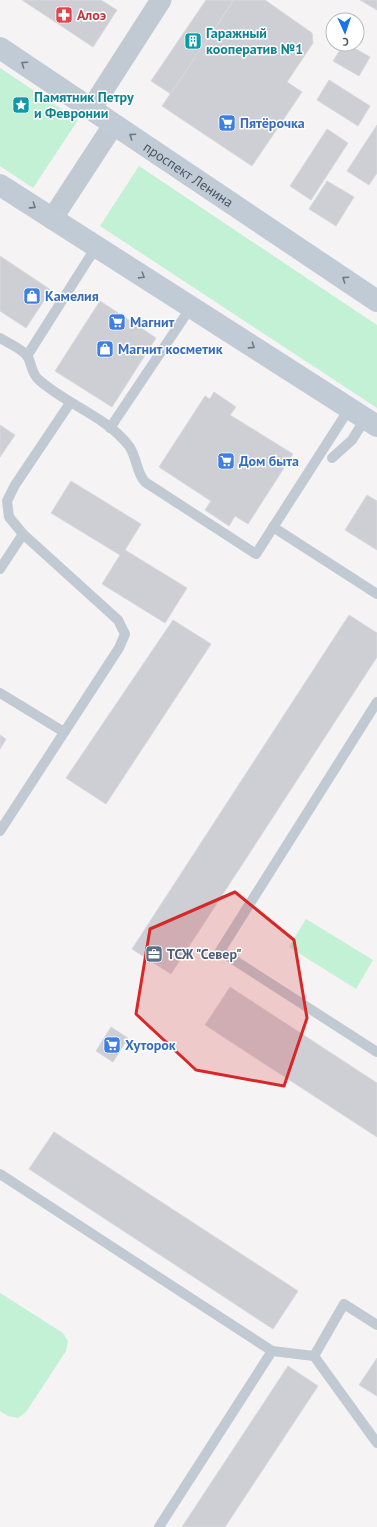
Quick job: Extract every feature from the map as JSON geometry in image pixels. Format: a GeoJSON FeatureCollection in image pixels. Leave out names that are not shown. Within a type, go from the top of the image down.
{"type":"FeatureCollection","features":[{"type":"Feature","properties":{"kind":"street"},"geometry":{"type":"LineString","coordinates":[[91,109],[161,0]]}},
{"type":"Feature","properties":{"kind":"street","name":"проспект Ленина"},"geometry":{"type":"LineString","coordinates":[[0,48],[377,301]]}},
{"type":"Feature","properties":{"kind":"street"},"geometry":{"type":"LineString","coordinates":[[52,219],[114,124]]}},
{"type":"Feature","properties":{"kind":"street"},"geometry":{"type":"LineString","coordinates":[[0,185],[364,418]]}},
{"type":"Feature","properties":{"kind":"lane"},"geometry":{"type":"LineString","coordinates":[[27,356],[96,247]]}},
{"type":"Feature","properties":{"kind":"lane"},"geometry":{"type":"LineString","coordinates":[[110,428],[191,307]]}},
{"type":"Feature","properties":{"kind":"lane"},"geometry":{"type":"LineString","coordinates":[[0,338],[27,356],[36,378],[70,403],[110,428],[129,446],[135,457],[140,477],[145,482],[256,554],[273,527],[364,418]]}},
{"type":"Feature","properties":{"kind":"lane"},"geometry":{"type":"LineString","coordinates":[[0,831],[119,648],[126,634],[118,620],[23,534],[9,517],[7,501],[15,485],[70,403]]}},
{"type":"Feature","properties":{"kind":"lane"},"geometry":{"type":"LineString","coordinates":[[332,458],[352,440],[364,418]]}},
{"type":"Feature","properties":{"kind":"lane"},"geometry":{"type":"LineString","coordinates":[[273,527],[377,594]]}},
{"type":"Feature","properties":{"kind":"lane"},"geometry":{"type":"LineString","coordinates":[[0,569],[23,534]]}},
{"type":"Feature","properties":{"kind":"lane"},"geometry":{"type":"LineString","coordinates":[[0,693],[64,732]]}},
{"type":"Feature","properties":{"kind":"lane"},"geometry":{"type":"LineString","coordinates":[[377,702],[220,951],[377,1052]]}},
{"type":"Feature","properties":{"kind":"lane"},"geometry":{"type":"LineString","coordinates":[[0,1174],[272,1351],[314,1356],[377,1443]]}},
{"type":"Feature","properties":{"kind":"lane"},"geometry":{"type":"LineString","coordinates":[[314,1356],[344,1304],[377,1325]]}},
{"type":"Feature","properties":{"kind":"lane"},"geometry":{"type":"LineString","coordinates":[[159,1527],[272,1351]]}},
{"type":"Feature","properties":{"kind":"highlighted area"},"geometry":{"type":"Polygon","coordinates":[[[235,892],[294,940],[307,1018],[284,1086],[196,1070],[136,1014],[150,929],[235,892]]]}},
{"type":"Feature","properties":{"kind":"green space"},"geometry":{"type":"Polygon","coordinates":[[[0,68],[78,120],[33,188],[0,166],[0,68]]]}},
{"type":"Feature","properties":{"kind":"green space"},"geometry":{"type":"Polygon","coordinates":[[[139,166],[377,325],[377,408],[100,226],[139,166]]]}},
{"type":"Feature","properties":{"kind":"green space"},"geometry":{"type":"Polygon","coordinates":[[[306,919],[373,960],[356,989],[289,947],[306,919]]]}},
{"type":"Feature","properties":{"kind":"green space"},"geometry":{"type":"Polygon","coordinates":[[[0,1293],[63,1333],[68,1341],[66,1351],[26,1412],[18,1418],[8,1416],[0,1411],[0,1293]]]}},
{"type":"Feature","properties":{"kind":"building"},"geometry":{"type":"Polygon","coordinates":[[[22,0],[101,0],[117,10],[93,47],[22,0]]]}},
{"type":"Feature","properties":{"kind":"building","name":"Гаражный кооператив №1"},"geometry":{"type":"Polygon","coordinates":[[[206,0],[234,0],[171,94],[151,81],[206,0]]]}},
{"type":"Feature","properties":{"kind":"building"},"geometry":{"type":"Polygon","coordinates":[[[234,0],[265,0],[312,33],[313,43],[287,82],[302,92],[252,166],[162,106],[234,0]]]}},
{"type":"Feature","properties":{"kind":"building"},"geometry":{"type":"Polygon","coordinates":[[[360,0],[377,0],[377,10],[360,0]]]}},
{"type":"Feature","properties":{"kind":"building"},"geometry":{"type":"Polygon","coordinates":[[[339,52],[361,52],[370,57],[359,76],[333,61],[339,52]]]}},
{"type":"Feature","properties":{"kind":"building"},"geometry":{"type":"Polygon","coordinates":[[[329,80],[370,106],[358,126],[317,100],[329,80]]]}},
{"type":"Feature","properties":{"kind":"building"},"geometry":{"type":"Polygon","coordinates":[[[377,125],[377,173],[369,185],[347,171],[377,125]]]}},
{"type":"Feature","properties":{"kind":"building"},"geometry":{"type":"Polygon","coordinates":[[[327,129],[348,143],[311,200],[290,186],[327,129]]]}},
{"type":"Feature","properties":{"kind":"building"},"geometry":{"type":"Polygon","coordinates":[[[327,181],[354,197],[336,226],[309,209],[327,181]]]}},
{"type":"Feature","properties":{"kind":"building"},"geometry":{"type":"Polygon","coordinates":[[[0,256],[51,290],[26,328],[0,311],[0,256]]]}},
{"type":"Feature","properties":{"kind":"building"},"geometry":{"type":"Polygon","coordinates":[[[100,301],[156,338],[112,407],[55,371],[100,301]]]}},
{"type":"Feature","properties":{"kind":"building","name":"Дом быта"},"geometry":{"type":"Polygon","coordinates":[[[214,392],[236,407],[230,415],[293,454],[248,524],[235,516],[229,526],[205,510],[211,501],[159,467],[205,396],[210,399],[214,392]]]}},
{"type":"Feature","properties":{"kind":"building"},"geometry":{"type":"Polygon","coordinates":[[[0,425],[15,435],[0,457],[0,425]]]}},
{"type":"Feature","properties":{"kind":"building"},"geometry":{"type":"Polygon","coordinates":[[[71,481],[141,524],[125,550],[187,588],[165,623],[102,584],[120,555],[51,513],[71,481]]]}},
{"type":"Feature","properties":{"kind":"building"},"geometry":{"type":"Polygon","coordinates":[[[367,495],[377,501],[377,550],[345,530],[367,495]]]}},
{"type":"Feature","properties":{"kind":"building"},"geometry":{"type":"Polygon","coordinates":[[[349,615],[377,633],[377,657],[171,974],[132,949],[349,615]]]}},
{"type":"Feature","properties":{"kind":"building"},"geometry":{"type":"Polygon","coordinates":[[[173,620],[211,644],[106,804],[66,778],[173,620]]]}},
{"type":"Feature","properties":{"kind":"building"},"geometry":{"type":"Polygon","coordinates":[[[0,735],[6,739],[0,749],[0,735]]]}},
{"type":"Feature","properties":{"kind":"building"},"geometry":{"type":"Polygon","coordinates":[[[230,987],[377,1083],[377,1137],[205,1025],[230,987]]]}},
{"type":"Feature","properties":{"kind":"building","name":"Хуторок"},"geometry":{"type":"Polygon","coordinates":[[[111,1027],[128,1038],[113,1062],[96,1051],[111,1027]]]}},
{"type":"Feature","properties":{"kind":"building"},"geometry":{"type":"Polygon","coordinates":[[[54,1132],[298,1291],[273,1329],[29,1169],[54,1132]]]}},
{"type":"Feature","properties":{"kind":"building"},"geometry":{"type":"Polygon","coordinates":[[[377,1358],[377,1396],[359,1385],[377,1358]]]}},
{"type":"Feature","properties":{"kind":"building"},"geometry":{"type":"Polygon","coordinates":[[[288,1366],[318,1386],[225,1527],[182,1527],[288,1366]]]}},
{"type":"Feature","properties":{"kind":"place","name":"Алоэ"},"geometry":{"type":"Point","coordinates":[64,15]}},
{"type":"Feature","properties":{"kind":"place","name":"Гаражный кооператив №1"},"geometry":{"type":"Point","coordinates":[193,41]}},
{"type":"Feature","properties":{"kind":"place","name":"Памятник Петру и Февронии"},"geometry":{"type":"Point","coordinates":[21,105]}},
{"type":"Feature","properties":{"kind":"place","name":"Пятёрочка"},"geometry":{"type":"Point","coordinates":[227,123]}},
{"type":"Feature","properties":{"kind":"place","name":"Камелия"},"geometry":{"type":"Point","coordinates":[32,296]}},
{"type":"Feature","properties":{"kind":"place","name":"Магнит"},"geometry":{"type":"Point","coordinates":[117,322]}},
{"type":"Feature","properties":{"kind":"place","name":"Магнит косметик"},"geometry":{"type":"Point","coordinates":[105,349]}},
{"type":"Feature","properties":{"kind":"place","name":"Дом быта"},"geometry":{"type":"Point","coordinates":[226,461]}},
{"type":"Feature","properties":{"kind":"place","name":"ТСЖ \"Север\""},"geometry":{"type":"Point","coordinates":[154,954]}},
{"type":"Feature","properties":{"kind":"place","name":"Хуторок"},"geometry":{"type":"Point","coordinates":[112,1045]}}]}
